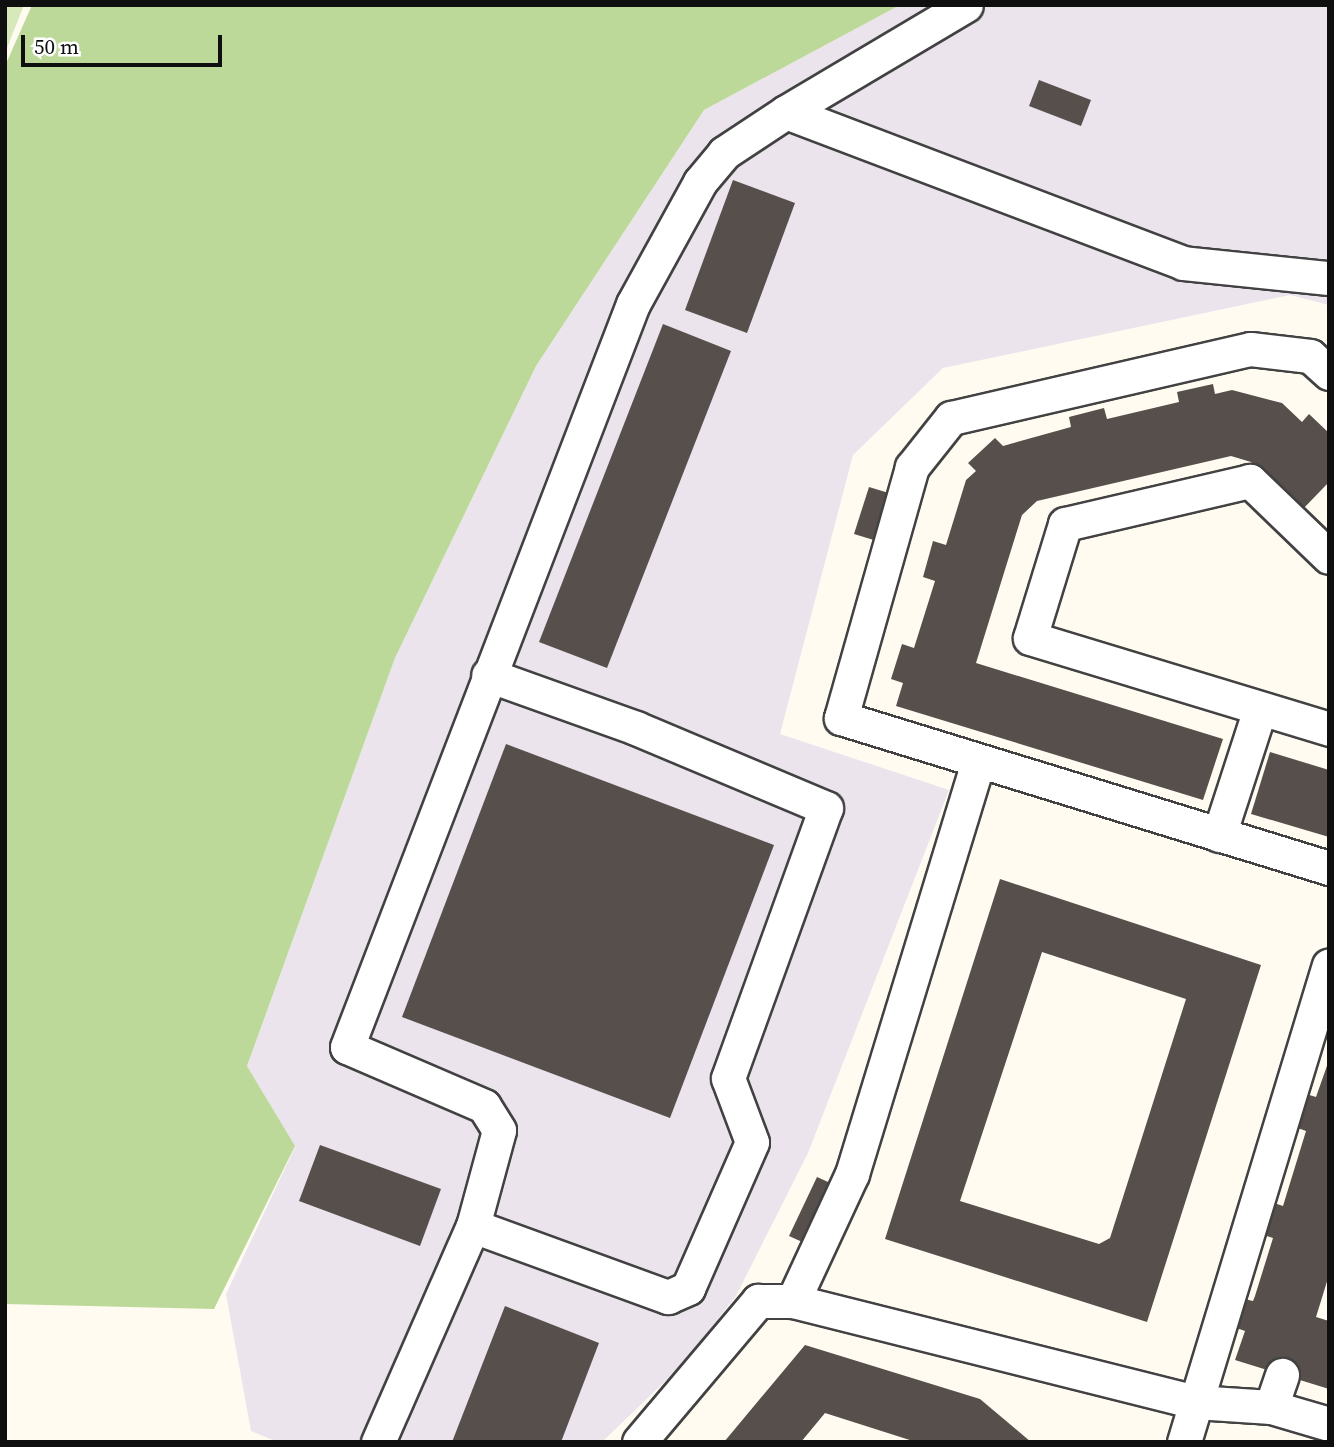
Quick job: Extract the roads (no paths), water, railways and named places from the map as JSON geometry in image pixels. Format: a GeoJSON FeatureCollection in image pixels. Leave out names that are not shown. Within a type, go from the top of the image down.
{"type":"FeatureCollection","features":[{"type":"Feature","properties":{"kind":"lane"},"geometry":{"type":"LineString","coordinates":[[379,1442],[473,1226],[499,1130],[484,1106],[348,1047],[488,675],[633,304],[700,182],[724,153],[786,112],[966,5]]}},
{"type":"Feature","properties":{"kind":"lane"},"geometry":{"type":"LineString","coordinates":[[786,112],[1183,263],[1329,278]]}},
{"type":"Feature","properties":{"kind":"lane"},"geometry":{"type":"LineString","coordinates":[[1329,373],[1310,356],[1250,349],[951,418],[912,467],[841,718],[1329,867]]}},
{"type":"Feature","properties":{"kind":"lane"},"geometry":{"type":"LineString","coordinates":[[1324,543],[1250,481],[1065,524],[1030,638],[1329,729]]}},
{"type":"Feature","properties":{"kind":"lane"},"geometry":{"type":"LineString","coordinates":[[473,1226],[668,1297],[688,1288],[752,1142],[728,1078],[826,808],[636,728],[488,675]]}},
{"type":"Feature","properties":{"kind":"lane"},"geometry":{"type":"LineString","coordinates":[[1219,835],[1260,709]]}},
{"type":"Feature","properties":{"kind":"lane"},"geometry":{"type":"LineString","coordinates":[[793,1301],[852,1174],[978,762]]}},
{"type":"Feature","properties":{"kind":"lane"},"geometry":{"type":"LineString","coordinates":[[1184,1442],[1329,966]]}},
{"type":"Feature","properties":{"kind":"lane"},"geometry":{"type":"LineString","coordinates":[[639,1442],[758,1301],[793,1301],[1195,1402],[1271,1407],[1329,1424]]}},
{"type":"Feature","properties":{"kind":"lane"},"geometry":{"type":"LineString","coordinates":[[1271,1407],[1282,1375]]}}]}
